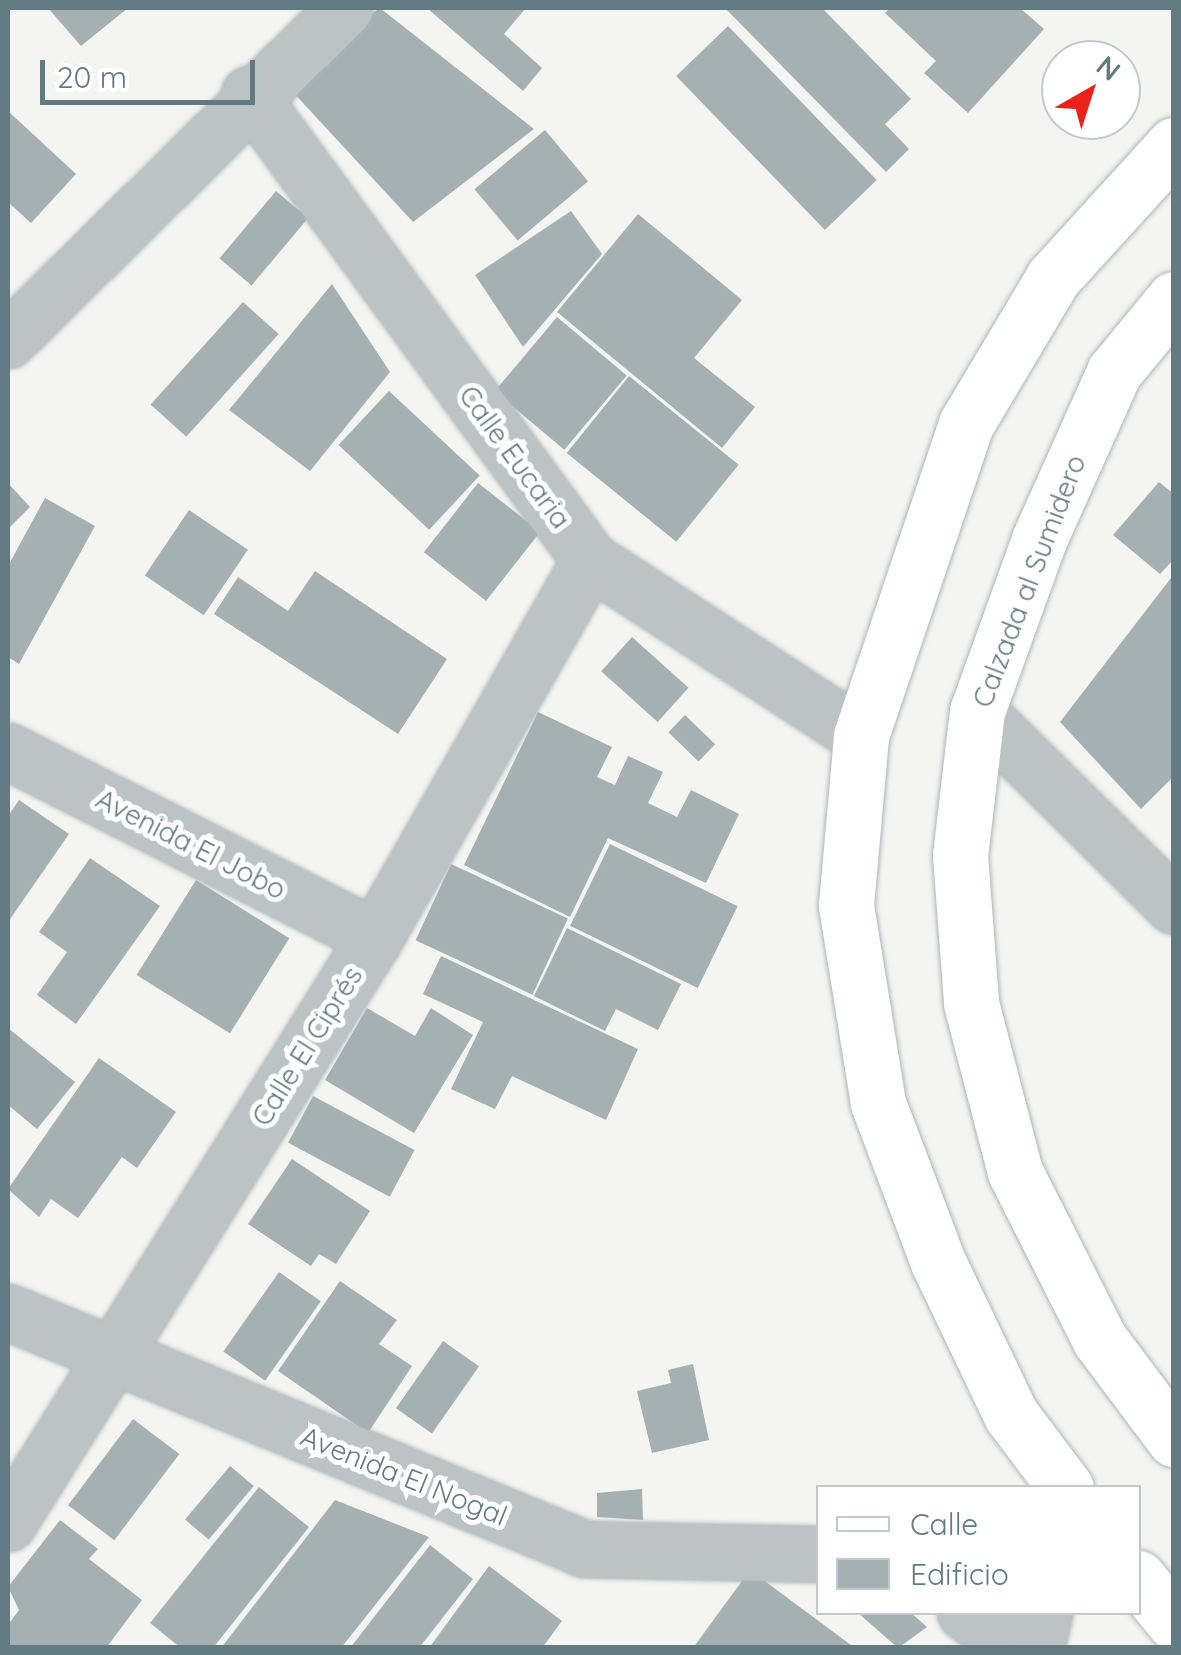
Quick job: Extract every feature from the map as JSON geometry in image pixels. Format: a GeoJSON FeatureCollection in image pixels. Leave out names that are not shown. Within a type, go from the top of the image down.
{"type":"FeatureCollection","features":[{"type":"Feature","properties":{"kind":"main road"},"geometry":{"type":"LineString","coordinates":[[1064,1485],[1011,1415],[938,1262],[878,1103],[846,905],[861,736],[966,424],[1053,278],[1174,145]]}},
{"type":"Feature","properties":{"kind":"main road","name":"Calzada al Sumidero"},"geometry":{"type":"LineString","coordinates":[[1174,299],[1114,372],[1038,540],[977,711],[960,855],[971,1003],[1015,1172],[1100,1340],[1174,1439]]}},
{"type":"Feature","properties":{"kind":"main road"},"geometry":{"type":"LineString","coordinates":[[1141,1582],[1174,1622]]}},
{"type":"Feature","properties":{"kind":"street"},"geometry":{"type":"LineString","coordinates":[[8,340],[249,94],[345,8]]}},
{"type":"Feature","properties":{"kind":"street","name":"Calle Eucaria"},"geometry":{"type":"LineString","coordinates":[[249,94],[590,560],[861,736]]}},
{"type":"Feature","properties":{"kind":"street","name":"Calle El Ciprés"},"geometry":{"type":"LineString","coordinates":[[8,1524],[375,937],[590,560]]}},
{"type":"Feature","properties":{"kind":"street"},"geometry":{"type":"LineString","coordinates":[[977,711],[1174,906]]}},
{"type":"Feature","properties":{"kind":"street","name":"Avenida El Jobo"},"geometry":{"type":"LineString","coordinates":[[8,751],[375,937]]}},
{"type":"Feature","properties":{"kind":"street","name":"Avenida El Nogal"},"geometry":{"type":"LineString","coordinates":[[8,1312],[111,1358],[585,1549],[816,1554]]}},
{"type":"Feature","properties":{"kind":"street"},"geometry":{"type":"LineString","coordinates":[[969,1615],[1016,1648]]}},
{"type":"Feature","properties":{"kind":"street"},"geometry":{"type":"LineString","coordinates":[[1036,1648],[1043,1615]]}},
{"type":"Feature","properties":{"kind":"building"},"geometry":{"type":"Polygon","coordinates":[[[48,8],[128,8],[81,46],[48,8]]]}},
{"type":"Feature","properties":{"kind":"building"},"geometry":{"type":"Polygon","coordinates":[[[380,8],[534,129],[413,222],[279,77],[380,8]]]}},
{"type":"Feature","properties":{"kind":"building"},"geometry":{"type":"Polygon","coordinates":[[[427,8],[526,8],[504,34],[542,68],[523,91],[427,8]]]}},
{"type":"Feature","properties":{"kind":"building"},"geometry":{"type":"Polygon","coordinates":[[[725,8],[822,8],[911,99],[885,124],[909,149],[886,172],[725,8]]]}},
{"type":"Feature","properties":{"kind":"building"},"geometry":{"type":"Polygon","coordinates":[[[890,8],[1020,8],[1044,29],[968,113],[924,73],[936,61],[885,13],[890,8]]]}},
{"type":"Feature","properties":{"kind":"building"},"geometry":{"type":"Polygon","coordinates":[[[728,26],[877,180],[825,230],[676,76],[728,26]]]}},
{"type":"Feature","properties":{"kind":"building"},"geometry":{"type":"Polygon","coordinates":[[[8,111],[76,174],[31,223],[8,202],[8,111]]]}},
{"type":"Feature","properties":{"kind":"building"},"geometry":{"type":"Polygon","coordinates":[[[545,130],[588,181],[518,240],[475,189],[545,130]]]}},
{"type":"Feature","properties":{"kind":"building"},"geometry":{"type":"Polygon","coordinates":[[[276,191],[308,218],[252,285],[219,258],[276,191]]]}},
{"type":"Feature","properties":{"kind":"building"},"geometry":{"type":"Polygon","coordinates":[[[571,211],[602,254],[523,347],[475,275],[571,211]]]}},
{"type":"Feature","properties":{"kind":"building"},"geometry":{"type":"Polygon","coordinates":[[[638,214],[742,300],[694,358],[755,407],[722,448],[557,312],[638,214]]]}},
{"type":"Feature","properties":{"kind":"building"},"geometry":{"type":"Polygon","coordinates":[[[332,284],[390,372],[310,471],[229,410],[332,284]]]}},
{"type":"Feature","properties":{"kind":"building"},"geometry":{"type":"Polygon","coordinates":[[[243,302],[279,334],[186,437],[151,405],[243,302]]]}},
{"type":"Feature","properties":{"kind":"building"},"geometry":{"type":"Polygon","coordinates":[[[557,317],[627,375],[564,450],[495,391],[557,317]]]}},
{"type":"Feature","properties":{"kind":"building"},"geometry":{"type":"Polygon","coordinates":[[[629,376],[739,465],[676,542],[567,453],[629,376]]]}},
{"type":"Feature","properties":{"kind":"building"},"geometry":{"type":"Polygon","coordinates":[[[389,391],[480,476],[429,530],[339,445],[389,391]]]}},
{"type":"Feature","properties":{"kind":"building"},"geometry":{"type":"Polygon","coordinates":[[[1159,482],[1174,494],[1174,559],[1160,574],[1113,535],[1159,482]]]}},
{"type":"Feature","properties":{"kind":"building"},"geometry":{"type":"Polygon","coordinates":[[[8,483],[30,507],[8,529],[8,483]]]}},
{"type":"Feature","properties":{"kind":"building"},"geometry":{"type":"Polygon","coordinates":[[[478,483],[540,532],[486,601],[424,552],[478,483]]]}},
{"type":"Feature","properties":{"kind":"building"},"geometry":{"type":"Polygon","coordinates":[[[45,498],[95,526],[19,664],[8,657],[8,566],[45,498]]]}},
{"type":"Feature","properties":{"kind":"building"},"geometry":{"type":"Polygon","coordinates":[[[189,510],[248,550],[204,615],[145,575],[189,510]]]}},
{"type":"Feature","properties":{"kind":"building"},"geometry":{"type":"Polygon","coordinates":[[[315,571],[447,659],[398,734],[214,614],[238,577],[288,611],[315,571]]]}},
{"type":"Feature","properties":{"kind":"building"},"geometry":{"type":"Polygon","coordinates":[[[1174,574],[1174,776],[1141,809],[1060,722],[1174,574]]]}},
{"type":"Feature","properties":{"kind":"building"},"geometry":{"type":"Polygon","coordinates":[[[632,637],[688,688],[658,722],[601,671],[632,637]]]}},
{"type":"Feature","properties":{"kind":"building"},"geometry":{"type":"Polygon","coordinates":[[[538,712],[612,747],[597,777],[615,785],[628,756],[663,772],[648,803],[677,817],[691,790],[739,814],[706,883],[608,838],[570,917],[464,865],[538,712]]]}},
{"type":"Feature","properties":{"kind":"building"},"geometry":{"type":"Polygon","coordinates":[[[685,715],[715,744],[699,761],[668,732],[685,715]]]}},
{"type":"Feature","properties":{"kind":"building"},"geometry":{"type":"Polygon","coordinates":[[[19,800],[69,834],[8,922],[8,816],[19,800]]]}},
{"type":"Feature","properties":{"kind":"building"},"geometry":{"type":"Polygon","coordinates":[[[610,844],[738,906],[698,988],[570,926],[610,844]]]}},
{"type":"Feature","properties":{"kind":"building"},"geometry":{"type":"Polygon","coordinates":[[[90,858],[160,906],[76,1024],[37,995],[67,952],[39,932],[90,858]]]}},
{"type":"Feature","properties":{"kind":"building"},"geometry":{"type":"Polygon","coordinates":[[[451,864],[568,919],[532,995],[416,940],[451,864]]]}},
{"type":"Feature","properties":{"kind":"building"},"geometry":{"type":"Polygon","coordinates":[[[196,880],[289,938],[230,1033],[137,975],[196,880]]]}},
{"type":"Feature","properties":{"kind":"building"},"geometry":{"type":"Polygon","coordinates":[[[567,928],[681,984],[658,1030],[616,1009],[605,1031],[534,996],[567,928]]]}},
{"type":"Feature","properties":{"kind":"building"},"geometry":{"type":"Polygon","coordinates":[[[441,956],[638,1049],[606,1120],[512,1076],[495,1109],[451,1089],[483,1022],[423,994],[441,956]]]}},
{"type":"Feature","properties":{"kind":"building"},"geometry":{"type":"Polygon","coordinates":[[[367,1008],[415,1036],[431,1008],[473,1035],[414,1133],[325,1080],[367,1008]]]}},
{"type":"Feature","properties":{"kind":"building"},"geometry":{"type":"Polygon","coordinates":[[[8,1028],[75,1082],[37,1129],[8,1105],[8,1028]]]}},
{"type":"Feature","properties":{"kind":"building"},"geometry":{"type":"Polygon","coordinates":[[[99,1058],[176,1112],[137,1168],[122,1157],[78,1218],[51,1199],[39,1217],[8,1189],[99,1058]]]}},
{"type":"Feature","properties":{"kind":"building"},"geometry":{"type":"Polygon","coordinates":[[[313,1096],[415,1150],[390,1197],[288,1143],[313,1096]]]}},
{"type":"Feature","properties":{"kind":"building"},"geometry":{"type":"Polygon","coordinates":[[[292,1159],[370,1211],[336,1264],[319,1254],[311,1266],[248,1224],[292,1159]]]}},
{"type":"Feature","properties":{"kind":"building"},"geometry":{"type":"Polygon","coordinates":[[[279,1272],[321,1301],[265,1381],[223,1351],[279,1272]]]}},
{"type":"Feature","properties":{"kind":"building"},"geometry":{"type":"Polygon","coordinates":[[[340,1281],[397,1320],[379,1344],[412,1366],[368,1433],[278,1371],[340,1281]]]}},
{"type":"Feature","properties":{"kind":"building"},"geometry":{"type":"Polygon","coordinates":[[[443,1341],[479,1366],[432,1433],[396,1408],[443,1341]]]}},
{"type":"Feature","properties":{"kind":"building"},"geometry":{"type":"Polygon","coordinates":[[[693,1364],[709,1440],[652,1453],[637,1391],[671,1383],[668,1370],[693,1364]]]}},
{"type":"Feature","properties":{"kind":"building"},"geometry":{"type":"Polygon","coordinates":[[[133,1419],[179,1454],[114,1540],[68,1505],[133,1419]]]}},
{"type":"Feature","properties":{"kind":"building"},"geometry":{"type":"Polygon","coordinates":[[[230,1466],[254,1486],[209,1540],[185,1520],[230,1466]]]}},
{"type":"Feature","properties":{"kind":"building"},"geometry":{"type":"Polygon","coordinates":[[[259,1487],[309,1527],[213,1648],[181,1648],[150,1623],[259,1487]]]}},
{"type":"Feature","properties":{"kind":"building"},"geometry":{"type":"Polygon","coordinates":[[[642,1489],[643,1520],[597,1517],[597,1493],[642,1489]]]}},
{"type":"Feature","properties":{"kind":"building"},"geometry":{"type":"Polygon","coordinates":[[[335,1500],[429,1537],[341,1648],[221,1648],[335,1500]]]}},
{"type":"Feature","properties":{"kind":"building"},"geometry":{"type":"Polygon","coordinates":[[[60,1520],[98,1549],[89,1559],[142,1600],[106,1648],[10,1648],[8,1625],[19,1610],[8,1587],[60,1520]]]}},
{"type":"Feature","properties":{"kind":"building"},"geometry":{"type":"Polygon","coordinates":[[[430,1545],[473,1579],[419,1648],[350,1648],[430,1545]]]}},
{"type":"Feature","properties":{"kind":"building"},"geometry":{"type":"Polygon","coordinates":[[[489,1566],[562,1621],[542,1648],[429,1648],[489,1566]]]}},
{"type":"Feature","properties":{"kind":"building"},"geometry":{"type":"Polygon","coordinates":[[[750,1570],[855,1648],[693,1648],[750,1570]]]}},
{"type":"Feature","properties":{"kind":"building"},"geometry":{"type":"Polygon","coordinates":[[[860,1615],[913,1615],[927,1627],[898,1648],[860,1615]]]}}]}
